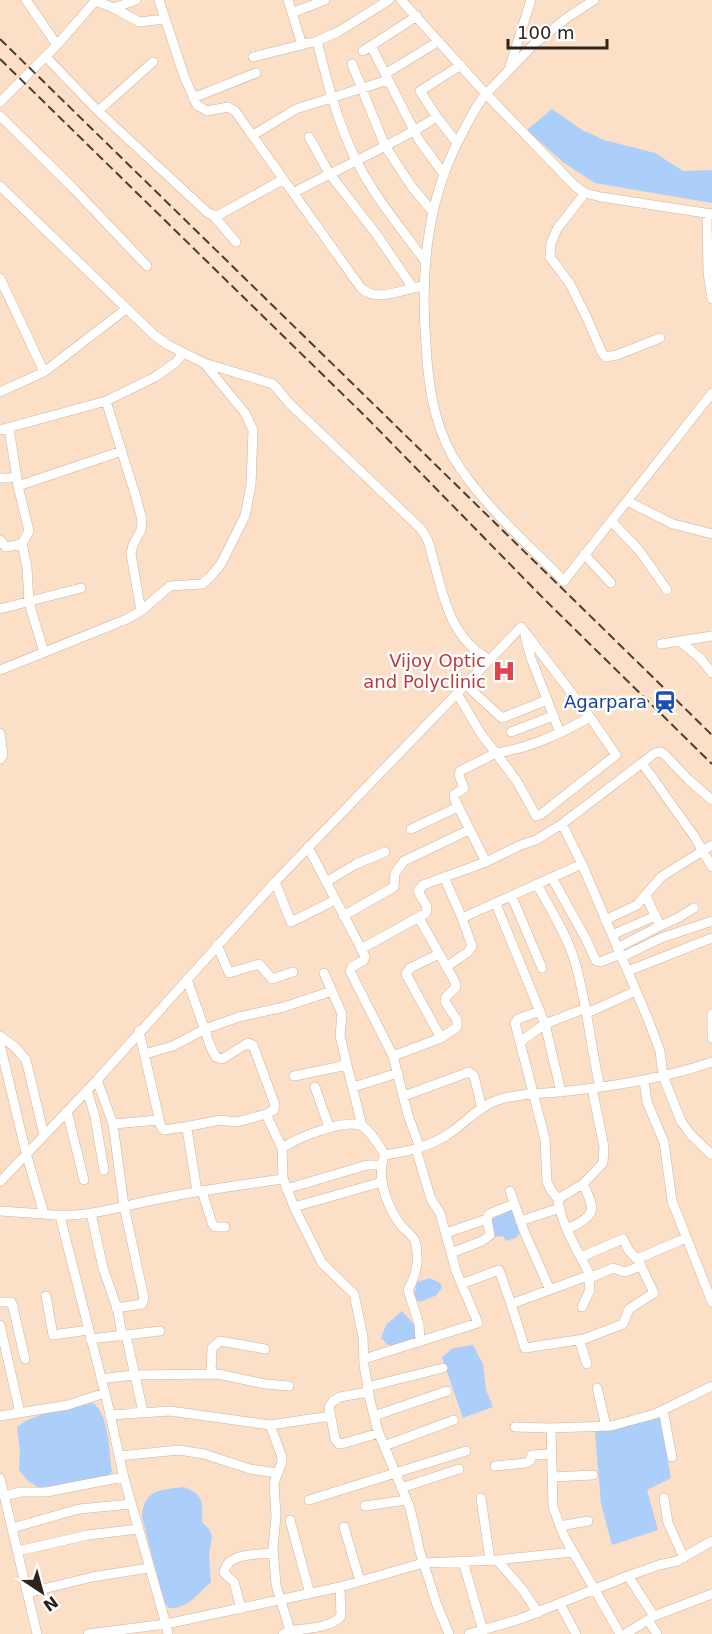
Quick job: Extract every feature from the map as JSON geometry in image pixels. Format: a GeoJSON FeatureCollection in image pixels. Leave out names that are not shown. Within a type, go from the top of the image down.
{"type":"FeatureCollection","features":[{"type":"Feature","properties":{"kind":"street"},"geometry":{"type":"LineString","coordinates":[[26,0],[57,45]]}},
{"type":"Feature","properties":{"kind":"street"},"geometry":{"type":"LineString","coordinates":[[0,102],[46,57],[96,0],[139,22],[165,19]]}},
{"type":"Feature","properties":{"kind":"street"},"geometry":{"type":"LineString","coordinates":[[114,8],[136,0]]}},
{"type":"Feature","properties":{"kind":"street"},"geometry":{"type":"LineString","coordinates":[[159,0],[180,65],[197,105],[202,110],[232,108],[241,117],[282,180],[366,293],[376,296],[423,286]]}},
{"type":"Feature","properties":{"kind":"street"},"geometry":{"type":"LineString","coordinates":[[288,0],[302,45]]}},
{"type":"Feature","properties":{"kind":"street"},"geometry":{"type":"LineString","coordinates":[[292,14],[325,0]]}},
{"type":"Feature","properties":{"kind":"street"},"geometry":{"type":"LineString","coordinates":[[253,57],[317,40],[349,26],[389,0]]}},
{"type":"Feature","properties":{"kind":"street"},"geometry":{"type":"LineString","coordinates":[[401,0],[565,177],[585,193],[709,216],[708,272],[712,297]]}},
{"type":"Feature","properties":{"kind":"street"},"geometry":{"type":"LineString","coordinates":[[508,70],[531,0]]}},
{"type":"Feature","properties":{"kind":"street"},"geometry":{"type":"LineString","coordinates":[[594,0],[548,32],[508,70],[479,102],[443,173],[432,211],[423,286],[429,388],[441,428],[452,454],[468,479],[564,581],[712,393]]}},
{"type":"Feature","properties":{"kind":"street"},"geometry":{"type":"LineString","coordinates":[[417,16],[367,49],[387,77],[427,152],[443,173]]}},
{"type":"Feature","properties":{"kind":"street"},"geometry":{"type":"LineString","coordinates":[[317,40],[332,98],[356,160],[378,196],[425,261]]}},
{"type":"Feature","properties":{"kind":"street"},"geometry":{"type":"LineString","coordinates":[[253,135],[290,112],[361,89],[387,77],[439,41]]}},
{"type":"Feature","properties":{"kind":"street"},"geometry":{"type":"LineString","coordinates":[[46,57],[98,111],[208,213],[219,215],[282,180]]}},
{"type":"Feature","properties":{"kind":"street"},"geometry":{"type":"LineString","coordinates":[[98,111],[153,62]]}},
{"type":"Feature","properties":{"kind":"street"},"geometry":{"type":"LineString","coordinates":[[352,64],[385,146],[406,179],[432,211]]}},
{"type":"Feature","properties":{"kind":"street"},"geometry":{"type":"LineString","coordinates":[[457,143],[420,91],[461,66]]}},
{"type":"Feature","properties":{"kind":"street"},"geometry":{"type":"LineString","coordinates":[[193,98],[256,73]]}},
{"type":"Feature","properties":{"kind":"street"},"geometry":{"type":"LineString","coordinates":[[0,116],[147,266]]}},
{"type":"Feature","properties":{"kind":"street"},"geometry":{"type":"LineString","coordinates":[[293,193],[415,132],[437,117]]}},
{"type":"Feature","properties":{"kind":"street"},"geometry":{"type":"LineString","coordinates":[[309,137],[329,173],[377,235],[412,288]]}},
{"type":"Feature","properties":{"kind":"street"},"geometry":{"type":"LineString","coordinates":[[0,186],[161,341],[204,363],[247,375],[277,387],[290,404],[420,528],[428,539],[443,596],[453,620],[469,646],[490,660]]}},
{"type":"Feature","properties":{"kind":"street"},"geometry":{"type":"LineString","coordinates":[[585,193],[557,229],[551,243],[550,256],[565,276],[606,357],[660,338]]}},
{"type":"Feature","properties":{"kind":"street"},"geometry":{"type":"LineString","coordinates":[[213,215],[236,242]]}},
{"type":"Feature","properties":{"kind":"street"},"geometry":{"type":"LineString","coordinates":[[0,278],[44,372]]}},
{"type":"Feature","properties":{"kind":"street"},"geometry":{"type":"LineString","coordinates":[[0,392],[44,372],[126,309]]}},
{"type":"Feature","properties":{"kind":"street"},"geometry":{"type":"LineString","coordinates":[[44,652],[29,603],[27,567],[22,544],[29,531],[4,429],[106,401],[155,377],[175,363],[184,353]]}},
{"type":"Feature","properties":{"kind":"street"},"geometry":{"type":"LineString","coordinates":[[0,670],[128,620],[170,586],[202,584],[221,564],[245,516],[251,485],[253,430],[245,413],[204,363]]}},
{"type":"Feature","properties":{"kind":"street"},"geometry":{"type":"LineString","coordinates":[[106,401],[142,520],[140,533],[131,549],[141,611]]}},
{"type":"Feature","properties":{"kind":"street"},"geometry":{"type":"LineString","coordinates":[[18,486],[122,451]]}},
{"type":"Feature","properties":{"kind":"street"},"geometry":{"type":"LineString","coordinates":[[0,478],[10,478],[16,475]]}},
{"type":"Feature","properties":{"kind":"street"},"geometry":{"type":"LineString","coordinates":[[627,501],[673,524],[712,534]]}},
{"type":"Feature","properties":{"kind":"street"},"geometry":{"type":"LineString","coordinates":[[611,521],[639,550],[667,590]]}},
{"type":"Feature","properties":{"kind":"street"},"geometry":{"type":"LineString","coordinates":[[0,540],[6,547],[22,544]]}},
{"type":"Feature","properties":{"kind":"street"},"geometry":{"type":"LineString","coordinates":[[584,554],[611,583]]}},
{"type":"Feature","properties":{"kind":"street"},"geometry":{"type":"LineString","coordinates":[[0,609],[81,588]]}},
{"type":"Feature","properties":{"kind":"street"},"geometry":{"type":"LineString","coordinates":[[0,1182],[97,1080],[308,847],[490,660],[523,630]]}},
{"type":"Feature","properties":{"kind":"street"},"geometry":{"type":"LineString","coordinates":[[523,630],[531,658],[560,733]]}},
{"type":"Feature","properties":{"kind":"street"},"geometry":{"type":"LineString","coordinates":[[458,695],[481,734],[518,783],[535,815],[540,815],[616,755],[590,717],[523,630]]}},
{"type":"Feature","properties":{"kind":"street"},"geometry":{"type":"LineString","coordinates":[[661,644],[712,636]]}},
{"type":"Feature","properties":{"kind":"street"},"geometry":{"type":"LineString","coordinates":[[681,642],[701,659],[712,673]]}},
{"type":"Feature","properties":{"kind":"street"},"geometry":{"type":"LineString","coordinates":[[466,685],[502,718],[547,700]]}},
{"type":"Feature","properties":{"kind":"street"},"geometry":{"type":"LineString","coordinates":[[511,732],[553,716]]}},
{"type":"Feature","properties":{"kind":"street"},"geometry":{"type":"LineString","coordinates":[[486,862],[454,795],[464,788],[459,775],[460,771],[496,753],[524,747],[560,733],[590,717]]}},
{"type":"Feature","properties":{"kind":"street"},"geometry":{"type":"LineString","coordinates":[[0,734],[3,755],[0,759]]}},
{"type":"Feature","properties":{"kind":"street"},"geometry":{"type":"LineString","coordinates":[[361,949],[428,911],[419,894],[420,888],[486,862],[521,844],[536,840],[561,824],[655,753],[661,753],[712,800]]}},
{"type":"Feature","properties":{"kind":"street"},"geometry":{"type":"LineString","coordinates":[[642,763],[712,867]]}},
{"type":"Feature","properties":{"kind":"street"},"geometry":{"type":"LineString","coordinates":[[411,829],[458,807]]}},
{"type":"Feature","properties":{"kind":"street"},"geometry":{"type":"LineString","coordinates":[[561,824],[582,864],[628,971],[660,1051],[663,1076],[681,1121],[691,1135],[712,1155]]}},
{"type":"Feature","properties":{"kind":"street"},"geometry":{"type":"LineString","coordinates":[[343,916],[394,887],[395,873],[408,859],[469,830]]}},
{"type":"Feature","properties":{"kind":"street"},"geometry":{"type":"LineString","coordinates":[[605,920],[637,905],[660,878],[712,845]]}},
{"type":"Feature","properties":{"kind":"street"},"geometry":{"type":"LineString","coordinates":[[308,847],[365,959],[352,967],[350,971],[393,1056],[431,1199],[440,1213],[461,1284],[478,1323],[364,1359]]}},
{"type":"Feature","properties":{"kind":"street"},"geometry":{"type":"LineString","coordinates":[[326,882],[356,864],[385,852]]}},
{"type":"Feature","properties":{"kind":"street"},"geometry":{"type":"LineString","coordinates":[[462,918],[582,864]]}},
{"type":"Feature","properties":{"kind":"street"},"geometry":{"type":"LineString","coordinates":[[444,877],[472,946],[468,952],[446,967]]}},
{"type":"Feature","properties":{"kind":"street"},"geometry":{"type":"LineString","coordinates":[[552,878],[596,961],[600,962],[712,921]]}},
{"type":"Feature","properties":{"kind":"street"},"geometry":{"type":"LineString","coordinates":[[275,882],[291,922],[335,900]]}},
{"type":"Feature","properties":{"kind":"street"},"geometry":{"type":"LineString","coordinates":[[520,1221],[559,1204],[583,1184],[603,1163],[604,1147],[586,1011],[569,945],[537,884]]}},
{"type":"Feature","properties":{"kind":"street"},"geometry":{"type":"LineString","coordinates":[[646,896],[660,926]]}},
{"type":"Feature","properties":{"kind":"street"},"geometry":{"type":"LineString","coordinates":[[512,897],[542,968]]}},
{"type":"Feature","properties":{"kind":"street"},"geometry":{"type":"LineString","coordinates":[[495,904],[545,1024],[561,1092]]}},
{"type":"Feature","properties":{"kind":"street"},"geometry":{"type":"LineString","coordinates":[[620,953],[634,939],[694,908]]}},
{"type":"Feature","properties":{"kind":"street"},"geometry":{"type":"LineString","coordinates":[[618,915],[634,939]]}},
{"type":"Feature","properties":{"kind":"street"},"geometry":{"type":"LineString","coordinates":[[612,935],[655,915]]}},
{"type":"Feature","properties":{"kind":"street"},"geometry":{"type":"LineString","coordinates":[[393,1056],[441,1038],[455,1030],[458,1024],[445,1002],[446,997],[456,987],[455,982],[419,918]]}},
{"type":"Feature","properties":{"kind":"street"},"geometry":{"type":"LineString","coordinates":[[628,971],[712,938]]}},
{"type":"Feature","properties":{"kind":"street"},"geometry":{"type":"LineString","coordinates":[[217,945],[229,973],[259,964],[272,979],[293,972]]}},
{"type":"Feature","properties":{"kind":"street"},"geometry":{"type":"LineString","coordinates":[[439,954],[410,968],[406,974],[441,1038]]}},
{"type":"Feature","properties":{"kind":"street"},"geometry":{"type":"LineString","coordinates":[[324,973],[342,1014],[340,1036],[362,1126],[386,1155]]}},
{"type":"Feature","properties":{"kind":"street"},"geometry":{"type":"LineString","coordinates":[[139,1031],[159,1120],[164,1130],[220,1120],[237,1122],[274,1110],[275,1106],[253,1045],[248,1043],[226,1058],[219,1059],[211,1048],[187,979]]}},
{"type":"Feature","properties":{"kind":"street"},"geometry":{"type":"LineString","coordinates":[[145,1054],[178,1044],[205,1029],[239,1017],[291,1005],[332,991]]}},
{"type":"Feature","properties":{"kind":"street"},"geometry":{"type":"LineString","coordinates":[[520,1042],[545,1024],[636,991]]}},
{"type":"Feature","properties":{"kind":"street"},"geometry":{"type":"LineString","coordinates":[[511,1304],[590,1275],[547,1182],[545,1139],[516,1021],[540,1011]]}},
{"type":"Feature","properties":{"kind":"street"},"geometry":{"type":"LineString","coordinates":[[712,1014],[712,1038]]}},
{"type":"Feature","properties":{"kind":"street"},"geometry":{"type":"LineString","coordinates":[[0,1036],[15,1047],[26,1060],[44,1135]]}},
{"type":"Feature","properties":{"kind":"street"},"geometry":{"type":"LineString","coordinates":[[0,1044],[26,1153],[44,1214]]}},
{"type":"Feature","properties":{"kind":"street"},"geometry":{"type":"LineString","coordinates":[[420,1342],[418,1324],[408,1290],[415,1279],[418,1259],[415,1240],[401,1226],[393,1213],[382,1182],[380,1165],[386,1155],[418,1149],[451,1133],[470,1116],[495,1101],[644,1081],[712,1062]]}},
{"type":"Feature","properties":{"kind":"street"},"geometry":{"type":"LineString","coordinates":[[294,1076],[347,1065]]}},
{"type":"Feature","properties":{"kind":"street"},"geometry":{"type":"LineString","coordinates":[[404,1096],[469,1072],[474,1076],[482,1109]]}},
{"type":"Feature","properties":{"kind":"street"},"geometry":{"type":"LineString","coordinates":[[353,1087],[398,1073]]}},
{"type":"Feature","properties":{"kind":"street"},"geometry":{"type":"LineString","coordinates":[[97,1080],[113,1124],[124,1206],[144,1298],[142,1304],[117,1308]]}},
{"type":"Feature","properties":{"kind":"street"},"geometry":{"type":"LineString","coordinates":[[644,1081],[647,1102],[664,1142],[672,1202],[712,1302]]}},
{"type":"Feature","properties":{"kind":"street"},"geometry":{"type":"LineString","coordinates":[[315,1087],[329,1127]]}},
{"type":"Feature","properties":{"kind":"street"},"geometry":{"type":"LineString","coordinates":[[87,1090],[95,1117],[104,1170]]}},
{"type":"Feature","properties":{"kind":"street"},"geometry":{"type":"LineString","coordinates":[[67,1112],[84,1180]]}},
{"type":"Feature","properties":{"kind":"street"},"geometry":{"type":"LineString","coordinates":[[266,1114],[282,1148],[283,1178],[294,1207],[322,1263],[354,1294],[363,1337],[368,1389],[374,1416],[406,1500],[423,1563],[449,1634]]}},
{"type":"Feature","properties":{"kind":"street"},"geometry":{"type":"LineString","coordinates":[[113,1124],[159,1120]]}},
{"type":"Feature","properties":{"kind":"street"},"geometry":{"type":"LineString","coordinates":[[282,1148],[329,1127],[362,1126]]}},
{"type":"Feature","properties":{"kind":"street"},"geometry":{"type":"LineString","coordinates":[[185,1127],[199,1191],[214,1227],[225,1227]]}},
{"type":"Feature","properties":{"kind":"street"},"geometry":{"type":"LineString","coordinates":[[286,1189],[367,1165],[380,1165]]}},
{"type":"Feature","properties":{"kind":"street"},"geometry":{"type":"LineString","coordinates":[[0,1211],[60,1216],[91,1213],[199,1191],[283,1178]]}},
{"type":"Feature","properties":{"kind":"street"},"geometry":{"type":"LineString","coordinates":[[294,1207],[382,1182]]}},
{"type":"Feature","properties":{"kind":"street"},"geometry":{"type":"LineString","coordinates":[[568,1229],[588,1219],[591,1212],[589,1196],[583,1184]]}},
{"type":"Feature","properties":{"kind":"street"},"geometry":{"type":"LineString","coordinates":[[510,1191],[520,1221],[550,1290]]}},
{"type":"Feature","properties":{"kind":"street"},"geometry":{"type":"LineString","coordinates":[[451,1253],[482,1241],[490,1235],[487,1219],[489,1214],[514,1204]]}},
{"type":"Feature","properties":{"kind":"street"},"geometry":{"type":"LineString","coordinates":[[91,1213],[103,1268],[117,1308],[143,1412]]}},
{"type":"Feature","properties":{"kind":"street"},"geometry":{"type":"LineString","coordinates":[[60,1216],[105,1393],[123,1477],[167,1629]]}},
{"type":"Feature","properties":{"kind":"street"},"geometry":{"type":"LineString","coordinates":[[446,1233],[487,1219]]}},
{"type":"Feature","properties":{"kind":"street"},"geometry":{"type":"LineString","coordinates":[[582,1307],[590,1290],[589,1280],[592,1277],[613,1268],[625,1272],[686,1238]]}},
{"type":"Feature","properties":{"kind":"street"},"geometry":{"type":"LineString","coordinates":[[461,1284],[499,1270],[525,1348],[579,1340],[623,1324],[629,1309],[654,1293],[640,1263],[623,1239],[581,1257]]}},
{"type":"Feature","properties":{"kind":"street"},"geometry":{"type":"LineString","coordinates":[[46,1296],[53,1335],[124,1336],[160,1331]]}},
{"type":"Feature","properties":{"kind":"street"},"geometry":{"type":"LineString","coordinates":[[0,1302],[12,1304],[25,1359]]}},
{"type":"Feature","properties":{"kind":"street"},"geometry":{"type":"LineString","coordinates":[[0,1325],[20,1413]]}},
{"type":"Feature","properties":{"kind":"street"},"geometry":{"type":"LineString","coordinates":[[579,1340],[587,1364]]}},
{"type":"Feature","properties":{"kind":"street"},"geometry":{"type":"LineString","coordinates":[[211,1374],[212,1348],[220,1341],[265,1349]]}},
{"type":"Feature","properties":{"kind":"street"},"geometry":{"type":"LineString","coordinates":[[6,1348],[22,1343]]}},
{"type":"Feature","properties":{"kind":"street"},"geometry":{"type":"LineString","coordinates":[[379,1432],[339,1444],[335,1439],[331,1416],[330,1407],[333,1401],[442,1368]]}},
{"type":"Feature","properties":{"kind":"street"},"geometry":{"type":"LineString","coordinates":[[101,1378],[133,1375],[211,1374],[290,1386]]}},
{"type":"Feature","properties":{"kind":"street"},"geometry":{"type":"LineString","coordinates":[[515,1427],[606,1426],[663,1410],[712,1386]]}},
{"type":"Feature","properties":{"kind":"street"},"geometry":{"type":"LineString","coordinates":[[597,1388],[606,1426]]}},
{"type":"Feature","properties":{"kind":"street"},"geometry":{"type":"LineString","coordinates":[[374,1416],[447,1391]]}},
{"type":"Feature","properties":{"kind":"street"},"geometry":{"type":"LineString","coordinates":[[0,1416],[68,1405],[105,1393]]}},
{"type":"Feature","properties":{"kind":"street"},"geometry":{"type":"LineString","coordinates":[[663,1410],[672,1457]]}},
{"type":"Feature","properties":{"kind":"street"},"geometry":{"type":"LineString","coordinates":[[110,1414],[170,1411],[270,1425],[331,1416]]}},
{"type":"Feature","properties":{"kind":"street"},"geometry":{"type":"LineString","coordinates":[[384,1446],[454,1420]]}},
{"type":"Feature","properties":{"kind":"street"},"geometry":{"type":"LineString","coordinates":[[270,1425],[282,1457],[274,1483],[276,1516],[273,1553],[276,1585],[282,1601],[286,1632],[337,1621],[341,1616],[340,1587]]}},
{"type":"Feature","properties":{"kind":"street"},"geometry":{"type":"LineString","coordinates":[[551,1428],[554,1507],[560,1526],[620,1634]]}},
{"type":"Feature","properties":{"kind":"street"},"geometry":{"type":"LineString","coordinates":[[119,1456],[178,1450],[204,1454],[250,1469],[277,1473]]}},
{"type":"Feature","properties":{"kind":"street"},"geometry":{"type":"LineString","coordinates":[[309,1500],[374,1479],[396,1475],[465,1451]]}},
{"type":"Feature","properties":{"kind":"street"},"geometry":{"type":"LineString","coordinates":[[495,1466],[526,1463],[530,1461],[532,1455],[552,1454]]}},
{"type":"Feature","properties":{"kind":"street"},"geometry":{"type":"LineString","coordinates":[[401,1488],[459,1469]]}},
{"type":"Feature","properties":{"kind":"street"},"geometry":{"type":"LineString","coordinates":[[553,1477],[593,1475]]}},
{"type":"Feature","properties":{"kind":"street"},"geometry":{"type":"LineString","coordinates":[[4,1496],[21,1492],[46,1492],[123,1477]]}},
{"type":"Feature","properties":{"kind":"street"},"geometry":{"type":"LineString","coordinates":[[0,1478],[37,1634]]}},
{"type":"Feature","properties":{"kind":"street"},"geometry":{"type":"LineString","coordinates":[[481,1498],[494,1560],[523,1590],[538,1613]]}},
{"type":"Feature","properties":{"kind":"street"},"geometry":{"type":"LineString","coordinates":[[664,1498],[668,1523],[684,1557]]}},
{"type":"Feature","properties":{"kind":"street"},"geometry":{"type":"LineString","coordinates":[[365,1506],[406,1500]]}},
{"type":"Feature","properties":{"kind":"street"},"geometry":{"type":"LineString","coordinates":[[12,1528],[79,1509],[131,1504]]}},
{"type":"Feature","properties":{"kind":"street"},"geometry":{"type":"LineString","coordinates":[[290,1520],[310,1594]]}},
{"type":"Feature","properties":{"kind":"street"},"geometry":{"type":"LineString","coordinates":[[560,1526],[588,1521]]}},
{"type":"Feature","properties":{"kind":"street"},"geometry":{"type":"LineString","coordinates":[[344,1527],[360,1581]]}},
{"type":"Feature","properties":{"kind":"street"},"geometry":{"type":"LineString","coordinates":[[18,1551],[88,1535],[138,1529]]}},
{"type":"Feature","properties":{"kind":"street"},"geometry":{"type":"LineString","coordinates":[[469,1634],[538,1613],[594,1589],[684,1557],[712,1541]]}},
{"type":"Feature","properties":{"kind":"street"},"geometry":{"type":"LineString","coordinates":[[88,1634],[167,1629],[241,1609],[340,1587],[423,1563],[494,1560],[573,1552]]}},
{"type":"Feature","properties":{"kind":"street"},"geometry":{"type":"LineString","coordinates":[[241,1609],[234,1582],[224,1573],[225,1567],[237,1557],[273,1553]]}},
{"type":"Feature","properties":{"kind":"street"},"geometry":{"type":"LineString","coordinates":[[463,1561],[483,1631]]}},
{"type":"Feature","properties":{"kind":"street"},"geometry":{"type":"LineString","coordinates":[[27,1593],[92,1577],[148,1568]]}},
{"type":"Feature","properties":{"kind":"street"},"geometry":{"type":"LineString","coordinates":[[628,1576],[657,1634]]}},
{"type":"Feature","properties":{"kind":"street"},"geometry":{"type":"LineString","coordinates":[[625,1634],[651,1618],[712,1594]]}},
{"type":"Feature","properties":{"kind":"street"},"geometry":{"type":"LineString","coordinates":[[560,1604],[576,1634]]}},
{"type":"Feature","properties":{"kind":"water"},"geometry":{"type":"Polygon","coordinates":[[[552,109],[582,130],[604,140],[655,153],[683,171],[712,170],[712,203],[595,183],[564,163],[527,130],[552,109]]]}},
{"type":"Feature","properties":{"kind":"water"},"geometry":{"type":"Polygon","coordinates":[[[511,1210],[522,1230],[516,1238],[506,1241],[503,1236],[494,1237],[490,1220],[511,1210]]]}},
{"type":"Feature","properties":{"kind":"water"},"geometry":{"type":"Polygon","coordinates":[[[430,1278],[440,1283],[442,1287],[437,1295],[420,1302],[413,1297],[416,1289],[414,1283],[430,1278]]]}},
{"type":"Feature","properties":{"kind":"water"},"geometry":{"type":"Polygon","coordinates":[[[402,1311],[418,1329],[415,1342],[401,1346],[388,1345],[381,1338],[386,1325],[402,1311]]]}},
{"type":"Feature","properties":{"kind":"water"},"geometry":{"type":"Polygon","coordinates":[[[473,1345],[483,1364],[486,1390],[493,1407],[463,1418],[442,1357],[453,1348],[473,1345]]]}},
{"type":"Feature","properties":{"kind":"water"},"geometry":{"type":"Polygon","coordinates":[[[93,1403],[98,1408],[105,1425],[112,1472],[108,1476],[41,1489],[28,1481],[19,1470],[20,1452],[17,1427],[34,1417],[93,1403]]]}},
{"type":"Feature","properties":{"kind":"water"},"geometry":{"type":"Polygon","coordinates":[[[660,1418],[671,1478],[647,1490],[658,1530],[612,1545],[601,1503],[595,1432],[660,1418]]]}},
{"type":"Feature","properties":{"kind":"water"},"geometry":{"type":"Polygon","coordinates":[[[184,1487],[195,1493],[201,1500],[202,1522],[212,1536],[209,1557],[211,1582],[187,1604],[169,1608],[164,1602],[142,1517],[143,1508],[150,1496],[155,1493],[184,1487]]]}},
{"type":"Feature","properties":{"kind":"railway"},"geometry":{"type":"LineString","coordinates":[[0,39],[712,735]]}},
{"type":"Feature","properties":{"kind":"railway"},"geometry":{"type":"LineString","coordinates":[[0,59],[367,418],[545,600],[712,764]]}},
{"type":"Feature","properties":{"kind":"place","name":"Vijoy Optic and Polyclinic"},"geometry":{"type":"Point","coordinates":[504,671]}},
{"type":"Feature","properties":{"kind":"place","name":"Agarpara"},"geometry":{"type":"Point","coordinates":[665,702]}}]}
